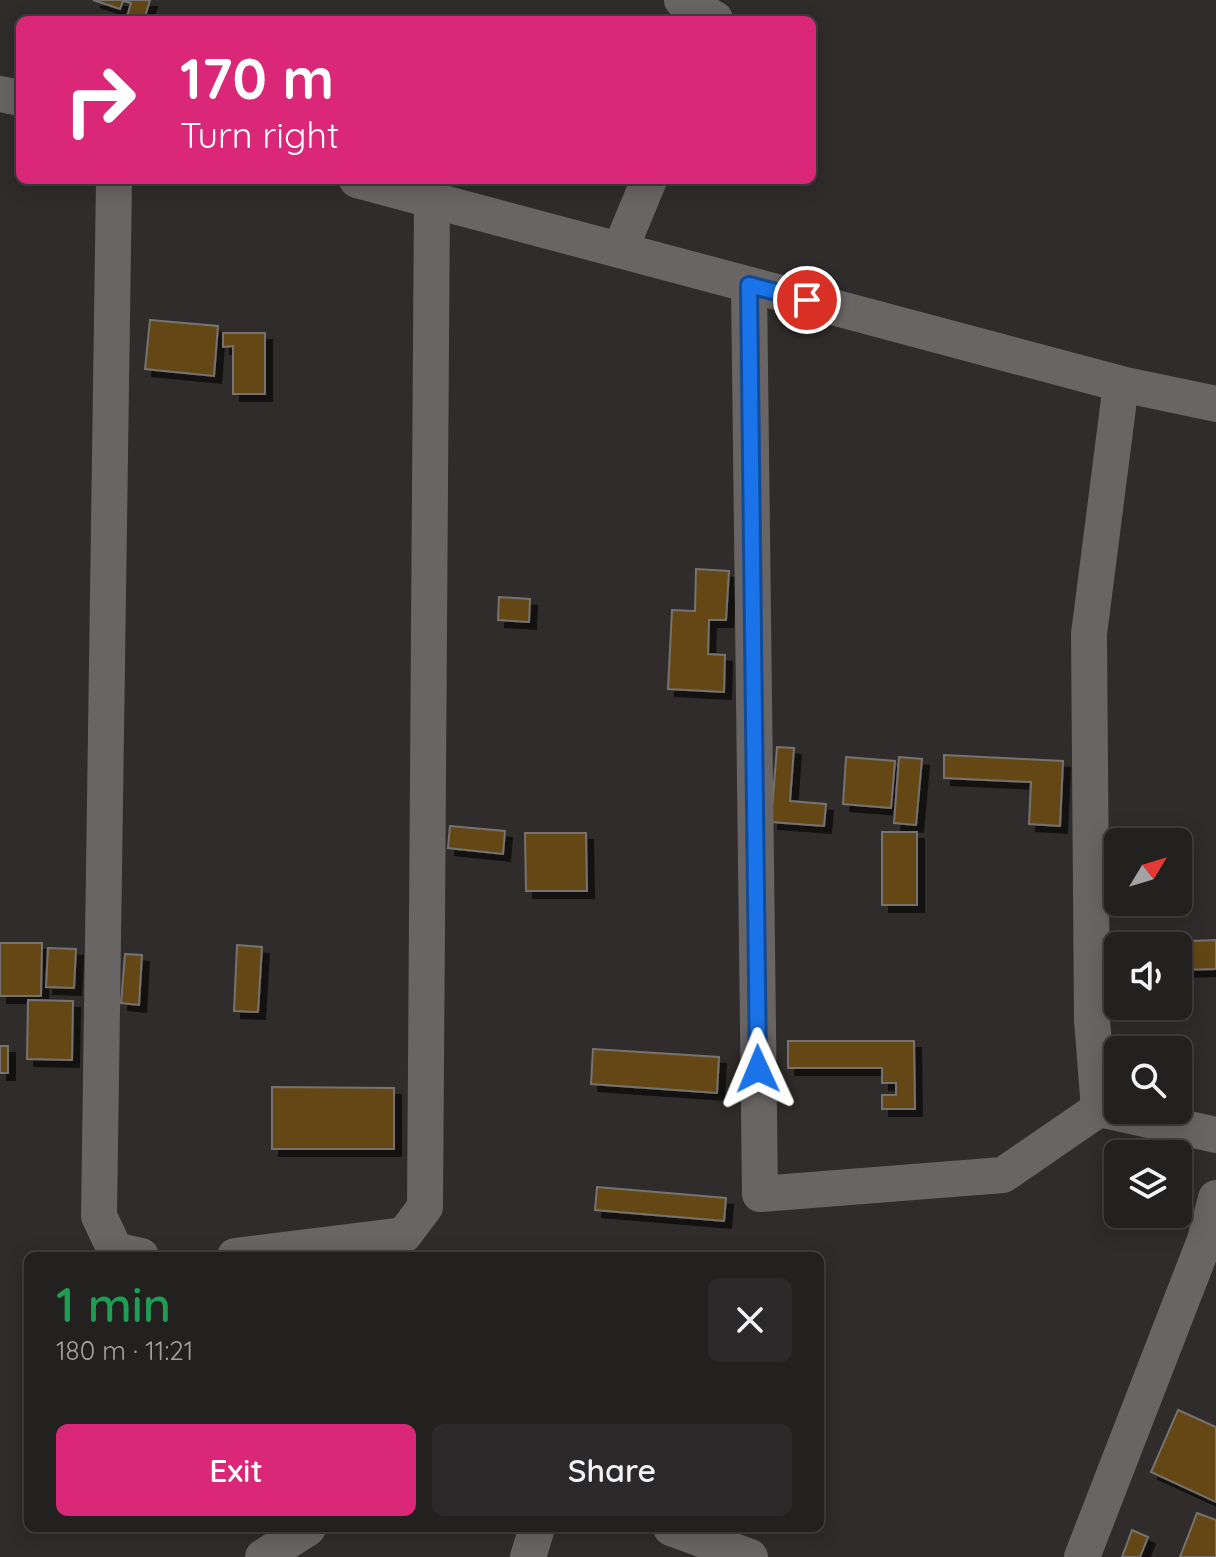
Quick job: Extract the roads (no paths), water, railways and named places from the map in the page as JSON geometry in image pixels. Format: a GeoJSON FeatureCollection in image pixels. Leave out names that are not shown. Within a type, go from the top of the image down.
{"type":"FeatureCollection","features":[{"type":"Feature","properties":{"kind":"street"},"geometry":{"type":"LineString","coordinates":[[682,0],[718,13]]}},
{"type":"Feature","properties":{"kind":"street"},"geometry":{"type":"LineString","coordinates":[[114,184],[99,1216],[115,1250],[124,1252]]}},
{"type":"Feature","properties":{"kind":"street"},"geometry":{"type":"LineString","coordinates":[[372,184],[1121,384],[1216,404]]}},
{"type":"Feature","properties":{"kind":"street"},"geometry":{"type":"LineString","coordinates":[[620,250],[647,184]]}},
{"type":"Feature","properties":{"kind":"street"},"geometry":{"type":"LineString","coordinates":[[267,1252],[404,1235],[425,1207],[432,200]]}},
{"type":"Feature","properties":{"kind":"street"},"geometry":{"type":"LineString","coordinates":[[749,285],[760,1194],[1003,1175],[1099,1109],[1216,1135]]}},
{"type":"Feature","properties":{"kind":"street"},"geometry":{"type":"LineString","coordinates":[[1099,1109],[1092,1020],[1089,634],[1121,384]]}},
{"type":"Feature","properties":{"kind":"street"},"geometry":{"type":"LineString","coordinates":[[1082,1557],[1205,1240],[1216,1198]]}},
{"type":"Feature","properties":{"kind":"street"},"geometry":{"type":"LineString","coordinates":[[263,1557],[302,1532]]}},
{"type":"Feature","properties":{"kind":"street"},"geometry":{"type":"LineString","coordinates":[[528,1557],[536,1532]]}},
{"type":"Feature","properties":{"kind":"street"},"geometry":{"type":"LineString","coordinates":[[682,1532],[750,1557]]}}]}
